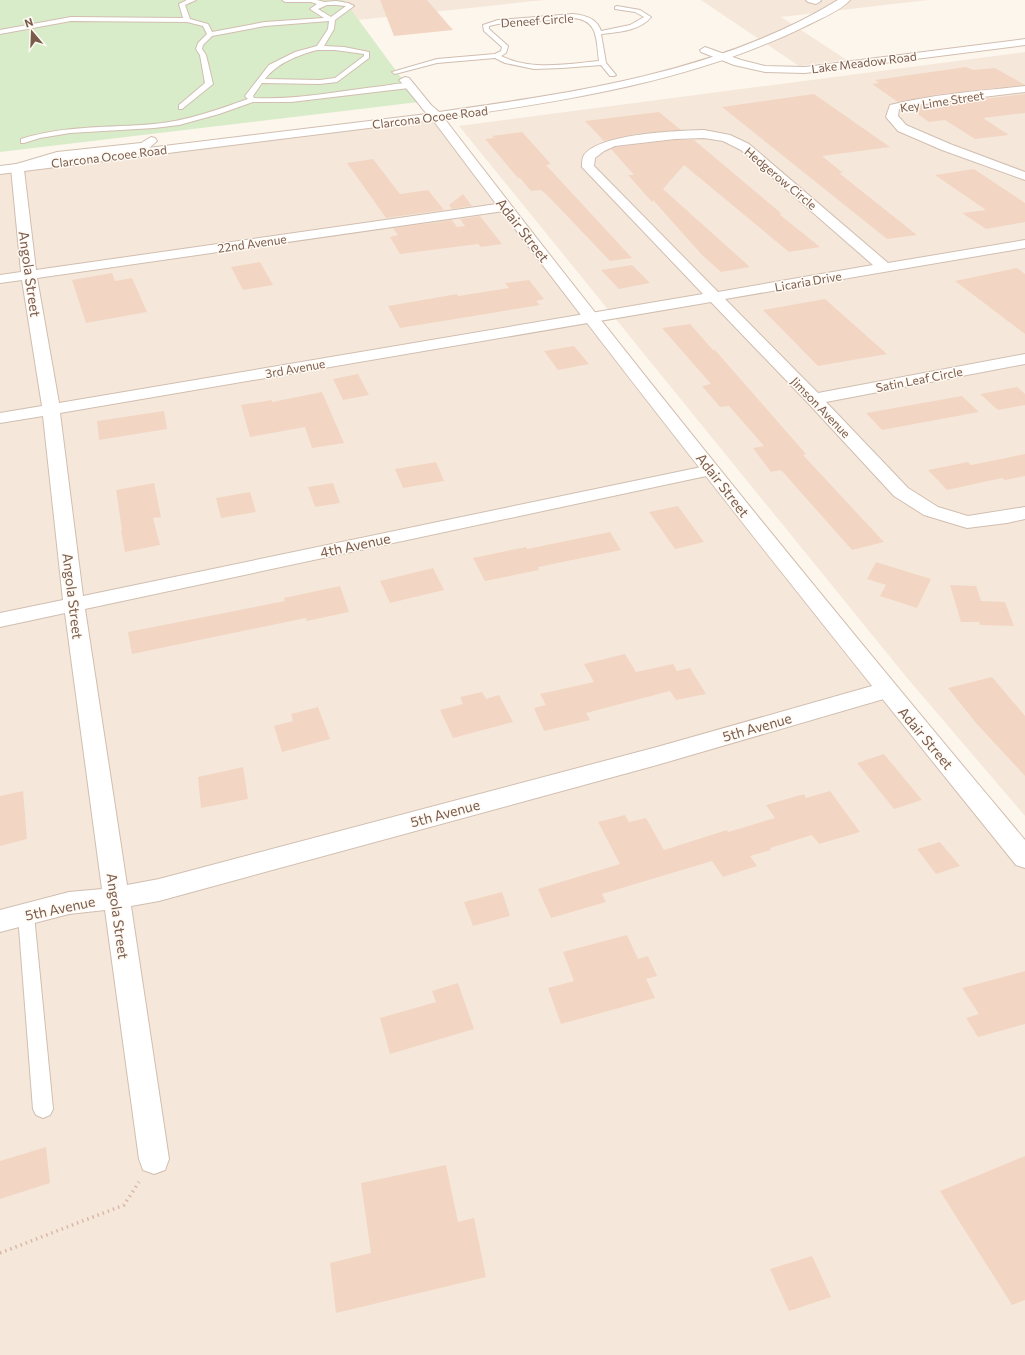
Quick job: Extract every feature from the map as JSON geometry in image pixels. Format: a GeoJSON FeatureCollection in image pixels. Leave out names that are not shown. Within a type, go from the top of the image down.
{"type":"FeatureCollection","features":[{"type":"Feature","properties":{"kind":"street","name":"Clarcona Ocoee Road"},"geometry":{"type":"LineString","coordinates":[[6,165],[151,141],[432,112],[503,107],[623,84],[722,56],[757,44],[810,20],[845,0]]}},
{"type":"Feature","properties":{"kind":"street","name":"Lake Meadow Road"},"geometry":{"type":"LineString","coordinates":[[719,45],[702,51],[722,56],[738,63],[766,69],[805,70],[1025,42]]}},
{"type":"Feature","properties":{"kind":"street"},"geometry":{"type":"LineString","coordinates":[[597,78],[616,74]]}},
{"type":"Feature","properties":{"kind":"street","name":"Adair Street"},"geometry":{"type":"LineString","coordinates":[[407,83],[432,112],[504,207],[710,470],[886,690],[1025,858]]}},
{"type":"Feature","properties":{"kind":"street","name":"Clarcona Ocoee Road"},"geometry":{"type":"LineString","coordinates":[[6,165],[432,112],[567,84]]}},
{"type":"Feature","properties":{"kind":"street","name":"Key Lime Street"},"geometry":{"type":"LineString","coordinates":[[1025,89],[917,102],[894,108],[892,118],[902,128],[946,147],[1025,176]]}},
{"type":"Feature","properties":{"kind":"street","name":"Hedgerow Circle"},"geometry":{"type":"LineString","coordinates":[[713,298],[588,167],[589,157],[600,148],[614,143],[675,134],[704,134],[726,138],[745,147],[885,268]]}},
{"type":"Feature","properties":{"kind":"street"},"geometry":{"type":"LineString","coordinates":[[6,165],[57,156],[144,146],[151,141]]}},
{"type":"Feature","properties":{"kind":"street","name":"Angola Street"},"geometry":{"type":"LineString","coordinates":[[6,165],[29,275],[51,409],[74,604],[115,898],[154,1159]]}},
{"type":"Feature","properties":{"kind":"street","name":"22nd Avenue"},"geometry":{"type":"LineString","coordinates":[[0,279],[504,207]]}},
{"type":"Feature","properties":{"kind":"street","name":"Licaria Drive"},"geometry":{"type":"LineString","coordinates":[[591,318],[1025,244]]}},
{"type":"Feature","properties":{"kind":"street","name":"Jimson Avenue"},"geometry":{"type":"LineString","coordinates":[[713,298],[814,399],[901,492],[931,511],[968,522],[1007,517],[1025,512]]}},
{"type":"Feature","properties":{"kind":"street","name":"3rd Avenue"},"geometry":{"type":"LineString","coordinates":[[0,418],[591,318]]}},
{"type":"Feature","properties":{"kind":"street","name":"Satin Leaf Circle"},"geometry":{"type":"LineString","coordinates":[[814,399],[1025,359]]}},
{"type":"Feature","properties":{"kind":"street","name":"4th Avenue"},"geometry":{"type":"LineString","coordinates":[[0,620],[710,470]]}},
{"type":"Feature","properties":{"kind":"street","name":"5th Avenue"},"geometry":{"type":"LineString","coordinates":[[0,921],[69,903],[115,898],[159,890],[634,762],[886,690]]}},
{"type":"Feature","properties":{"kind":"lane"},"geometry":{"type":"LineString","coordinates":[[187,20],[182,2],[193,0]]}},
{"type":"Feature","properties":{"kind":"lane"},"geometry":{"type":"LineString","coordinates":[[182,107],[209,84],[202,54],[198,49],[200,44],[210,34],[265,24],[332,19],[351,6],[344,3],[322,4],[312,0],[285,0]]}},
{"type":"Feature","properties":{"kind":"lane"},"geometry":{"type":"LineString","coordinates":[[322,4],[313,9],[332,19]]}},
{"type":"Feature","properties":{"kind":"lane"},"geometry":{"type":"LineString","coordinates":[[602,63],[598,33],[636,25],[646,21],[648,17],[644,13],[638,11],[616,8]]}},
{"type":"Feature","properties":{"kind":"lane","name":"Deneef Circle"},"geometry":{"type":"LineString","coordinates":[[496,56],[504,52],[505,46],[486,30],[486,26],[498,22],[538,18],[573,16],[585,17],[597,28],[598,33]]}},
{"type":"Feature","properties":{"kind":"lane"},"geometry":{"type":"LineString","coordinates":[[320,46],[331,29],[332,19]]}},
{"type":"Feature","properties":{"kind":"lane"},"geometry":{"type":"LineString","coordinates":[[0,32],[71,20],[187,20],[206,25],[210,34]]}},
{"type":"Feature","properties":{"kind":"lane"},"geometry":{"type":"LineString","coordinates":[[252,100],[249,96],[260,81],[270,68],[301,52],[320,46],[334,46],[367,53],[368,57],[337,80],[320,82],[260,81]]}},
{"type":"Feature","properties":{"kind":"lane"},"geometry":{"type":"LineString","coordinates":[[395,72],[437,61],[496,56],[516,65],[534,67],[602,63],[616,74]]}},
{"type":"Feature","properties":{"kind":"lane"},"geometry":{"type":"LineString","coordinates":[[24,141],[35,136],[61,132],[156,126],[186,121],[217,113],[252,100],[274,102],[325,98],[407,83]]}},
{"type":"Feature","properties":{"kind":"lane"},"geometry":{"type":"LineString","coordinates":[[26,914],[43,1109]]}},
{"type":"Feature","properties":{"kind":"path"},"geometry":{"type":"LineString","coordinates":[[0,1253],[124,1205],[154,1159]]}},
{"type":"Feature","properties":{"kind":"shaded area"},"geometry":{"type":"Polygon","coordinates":[[[344,0],[544,0],[358,20],[344,0]]]}},
{"type":"Feature","properties":{"kind":"shaded area"},"geometry":{"type":"Polygon","coordinates":[[[701,0],[928,0],[781,17],[847,60],[799,66],[701,0]]]}},
{"type":"Feature","properties":{"kind":"shaded area"},"geometry":{"type":"Polygon","coordinates":[[[1025,52],[1025,816],[908,679],[459,126],[1025,52]]]}},
{"type":"Feature","properties":{"kind":"shaded area"},"geometry":{"type":"Polygon","coordinates":[[[437,118],[1025,857],[1025,1355],[0,1355],[0,173],[437,118]]]}},
{"type":"Feature","properties":{"kind":"green space"},"geometry":{"type":"Polygon","coordinates":[[[0,0],[344,0],[419,102],[0,152],[0,0]]]}},
{"type":"Feature","properties":{"kind":"building"},"geometry":{"type":"Polygon","coordinates":[[[380,0],[427,0],[453,30],[394,36],[380,0]]]}},
{"type":"Feature","properties":{"kind":"building"},"geometry":{"type":"Polygon","coordinates":[[[966,67],[973,70],[995,68],[1025,85],[940,94],[898,102],[872,84],[879,83],[875,80],[966,67]]]}},
{"type":"Feature","properties":{"kind":"building"},"geometry":{"type":"Polygon","coordinates":[[[814,94],[890,147],[822,156],[843,173],[839,173],[917,235],[887,239],[722,107],[814,94]]]}},
{"type":"Feature","properties":{"kind":"building"},"geometry":{"type":"Polygon","coordinates":[[[1025,94],[1025,113],[983,118],[1009,135],[975,139],[945,120],[929,122],[909,108],[1025,94]]]}},
{"type":"Feature","properties":{"kind":"building"},"geometry":{"type":"Polygon","coordinates":[[[659,112],[681,130],[640,133],[604,141],[585,121],[659,112]]]}},
{"type":"Feature","properties":{"kind":"building"},"geometry":{"type":"Polygon","coordinates":[[[522,132],[551,164],[546,165],[632,258],[610,261],[548,196],[541,190],[531,191],[485,139],[494,138],[492,136],[522,132]]]}},
{"type":"Feature","properties":{"kind":"building"},"geometry":{"type":"Polygon","coordinates":[[[675,140],[694,140],[782,214],[779,214],[820,247],[789,252],[684,165],[663,189],[750,267],[721,272],[702,255],[653,200],[652,202],[628,175],[634,175],[611,149],[615,147],[675,140]]]}},
{"type":"Feature","properties":{"kind":"building"},"geometry":{"type":"Polygon","coordinates":[[[373,159],[400,194],[428,190],[444,210],[386,218],[347,163],[373,159]]]}},
{"type":"Feature","properties":{"kind":"building"},"geometry":{"type":"Polygon","coordinates":[[[974,169],[1025,203],[1025,222],[986,229],[962,213],[986,210],[935,175],[974,169]]]}},
{"type":"Feature","properties":{"kind":"building"},"geometry":{"type":"Polygon","coordinates":[[[463,194],[472,206],[452,209],[449,205],[463,194]]]}},
{"type":"Feature","properties":{"kind":"building"},"geometry":{"type":"Polygon","coordinates":[[[480,216],[502,244],[481,247],[478,244],[400,254],[390,237],[398,235],[393,228],[452,220],[457,227],[465,226],[460,219],[480,216]]]}},
{"type":"Feature","properties":{"kind":"building"},"geometry":{"type":"Polygon","coordinates":[[[260,262],[273,285],[243,290],[231,267],[260,262]]]}},
{"type":"Feature","properties":{"kind":"building"},"geometry":{"type":"Polygon","coordinates":[[[632,265],[650,283],[619,289],[601,270],[632,265]]]}},
{"type":"Feature","properties":{"kind":"building"},"geometry":{"type":"Polygon","coordinates":[[[1017,268],[1025,274],[1025,334],[955,281],[1017,268]]]}},
{"type":"Feature","properties":{"kind":"building"},"geometry":{"type":"Polygon","coordinates":[[[112,273],[115,281],[132,278],[147,312],[86,323],[72,280],[112,273]]]}},
{"type":"Feature","properties":{"kind":"building"},"geometry":{"type":"Polygon","coordinates":[[[529,280],[544,299],[536,301],[540,305],[400,328],[388,306],[457,294],[458,296],[509,288],[505,283],[529,280]]]}},
{"type":"Feature","properties":{"kind":"building"},"geometry":{"type":"Polygon","coordinates":[[[825,299],[887,354],[818,366],[763,310],[825,299]]]}},
{"type":"Feature","properties":{"kind":"building"},"geometry":{"type":"Polygon","coordinates":[[[690,324],[713,350],[715,350],[806,454],[803,455],[884,542],[852,550],[781,470],[771,472],[753,448],[764,446],[729,406],[720,407],[702,386],[711,384],[662,328],[690,324]]]}},
{"type":"Feature","properties":{"kind":"building"},"geometry":{"type":"Polygon","coordinates":[[[574,346],[589,364],[558,370],[544,351],[574,346]]]}},
{"type":"Feature","properties":{"kind":"building"},"geometry":{"type":"Polygon","coordinates":[[[358,374],[369,395],[343,400],[333,379],[358,374]]]}},
{"type":"Feature","properties":{"kind":"building"},"geometry":{"type":"Polygon","coordinates":[[[1017,387],[1025,394],[1025,405],[998,410],[980,394],[1017,387]]]}},
{"type":"Feature","properties":{"kind":"building"},"geometry":{"type":"Polygon","coordinates":[[[322,392],[344,443],[312,448],[305,427],[250,437],[241,405],[272,400],[272,402],[322,392]]]}},
{"type":"Feature","properties":{"kind":"building"},"geometry":{"type":"Polygon","coordinates":[[[962,396],[979,412],[882,430],[866,413],[962,396]]]}},
{"type":"Feature","properties":{"kind":"building"},"geometry":{"type":"Polygon","coordinates":[[[164,411],[167,429],[99,440],[97,421],[164,411]]]}},
{"type":"Feature","properties":{"kind":"building"},"geometry":{"type":"Polygon","coordinates":[[[1025,454],[1025,476],[1005,480],[1002,478],[947,490],[928,470],[968,462],[971,465],[1025,454]]]}},
{"type":"Feature","properties":{"kind":"building"},"geometry":{"type":"Polygon","coordinates":[[[436,462],[444,481],[403,488],[395,469],[436,462]]]}},
{"type":"Feature","properties":{"kind":"building"},"geometry":{"type":"Polygon","coordinates":[[[154,483],[161,517],[153,518],[160,545],[125,552],[116,490],[154,483]]]}},
{"type":"Feature","properties":{"kind":"building"},"geometry":{"type":"Polygon","coordinates":[[[333,483],[340,503],[315,507],[308,487],[333,483]]]}},
{"type":"Feature","properties":{"kind":"building"},"geometry":{"type":"Polygon","coordinates":[[[250,492],[256,512],[221,518],[216,498],[250,492]]]}},
{"type":"Feature","properties":{"kind":"building"},"geometry":{"type":"Polygon","coordinates":[[[678,506],[704,542],[675,549],[649,512],[678,506]]]}},
{"type":"Feature","properties":{"kind":"building"},"geometry":{"type":"Polygon","coordinates":[[[610,532],[621,550],[538,567],[539,570],[485,581],[473,558],[526,547],[527,549],[610,532]]]}},
{"type":"Feature","properties":{"kind":"building"},"geometry":{"type":"Polygon","coordinates":[[[876,562],[931,579],[917,608],[880,596],[886,585],[867,579],[876,562]]]}},
{"type":"Feature","properties":{"kind":"building"},"geometry":{"type":"Polygon","coordinates":[[[433,568],[444,590],[390,603],[380,581],[433,568]]]}},
{"type":"Feature","properties":{"kind":"building"},"geometry":{"type":"Polygon","coordinates":[[[950,585],[976,586],[981,601],[1005,602],[1014,626],[980,625],[979,622],[961,622],[950,585]]]}},
{"type":"Feature","properties":{"kind":"building"},"geometry":{"type":"Polygon","coordinates":[[[340,586],[349,612],[307,621],[306,618],[132,654],[128,632],[285,601],[284,598],[340,586]]]}},
{"type":"Feature","properties":{"kind":"building"},"geometry":{"type":"Polygon","coordinates":[[[625,654],[636,672],[673,664],[677,671],[690,668],[706,694],[676,700],[670,691],[586,713],[590,720],[544,731],[534,708],[546,705],[540,694],[594,682],[584,664],[625,654]]]}},
{"type":"Feature","properties":{"kind":"building"},"geometry":{"type":"Polygon","coordinates":[[[992,677],[1025,716],[1025,776],[976,723],[948,688],[992,677]]]}},
{"type":"Feature","properties":{"kind":"building"},"geometry":{"type":"Polygon","coordinates":[[[482,692],[486,699],[499,695],[513,722],[453,738],[440,710],[463,704],[460,697],[482,692]]]}},
{"type":"Feature","properties":{"kind":"building"},"geometry":{"type":"Polygon","coordinates":[[[318,707],[330,739],[282,752],[274,726],[293,721],[291,714],[318,707]]]}},
{"type":"Feature","properties":{"kind":"building"},"geometry":{"type":"Polygon","coordinates":[[[884,754],[922,800],[894,809],[857,763],[884,754]]]}},
{"type":"Feature","properties":{"kind":"building"},"geometry":{"type":"Polygon","coordinates":[[[243,767],[248,799],[201,808],[198,777],[243,767]]]}},
{"type":"Feature","properties":{"kind":"building"},"geometry":{"type":"Polygon","coordinates":[[[23,791],[27,839],[0,846],[0,796],[23,791]]]}},
{"type":"Feature","properties":{"kind":"building"},"geometry":{"type":"Polygon","coordinates":[[[830,791],[860,832],[819,844],[812,835],[770,848],[771,850],[750,856],[757,866],[723,877],[712,861],[602,894],[606,902],[551,918],[538,889],[620,864],[598,822],[625,815],[629,822],[646,818],[664,850],[727,830],[728,832],[775,818],[766,805],[804,794],[806,798],[830,791]]]}},
{"type":"Feature","properties":{"kind":"building"},"geometry":{"type":"Polygon","coordinates":[[[940,842],[960,866],[936,874],[917,849],[940,842]]]}},
{"type":"Feature","properties":{"kind":"building"},"geometry":{"type":"Polygon","coordinates":[[[502,892],[510,916],[473,926],[464,902],[502,892]]]}},
{"type":"Feature","properties":{"kind":"building"},"geometry":{"type":"Polygon","coordinates":[[[627,935],[638,959],[648,956],[657,976],[646,979],[655,998],[561,1024],[548,988],[574,981],[563,952],[627,935]]]}},
{"type":"Feature","properties":{"kind":"building"},"geometry":{"type":"Polygon","coordinates":[[[1025,971],[1025,1024],[978,1037],[966,1018],[979,1014],[962,988],[1025,971]]]}},
{"type":"Feature","properties":{"kind":"building"},"geometry":{"type":"Polygon","coordinates":[[[458,983],[474,1029],[390,1054],[380,1018],[436,1002],[432,991],[458,983]]]}},
{"type":"Feature","properties":{"kind":"building"},"geometry":{"type":"Polygon","coordinates":[[[46,1147],[50,1183],[0,1199],[0,1161],[46,1147]]]}},
{"type":"Feature","properties":{"kind":"building"},"geometry":{"type":"Polygon","coordinates":[[[1025,1156],[1025,1300],[1012,1305],[940,1191],[1025,1156]]]}},
{"type":"Feature","properties":{"kind":"building"},"geometry":{"type":"Polygon","coordinates":[[[446,1165],[458,1222],[474,1218],[486,1277],[336,1313],[330,1263],[371,1253],[361,1183],[446,1165]]]}},
{"type":"Feature","properties":{"kind":"building"},"geometry":{"type":"Polygon","coordinates":[[[812,1256],[831,1297],[789,1311],[770,1269],[812,1256]]]}}]}
